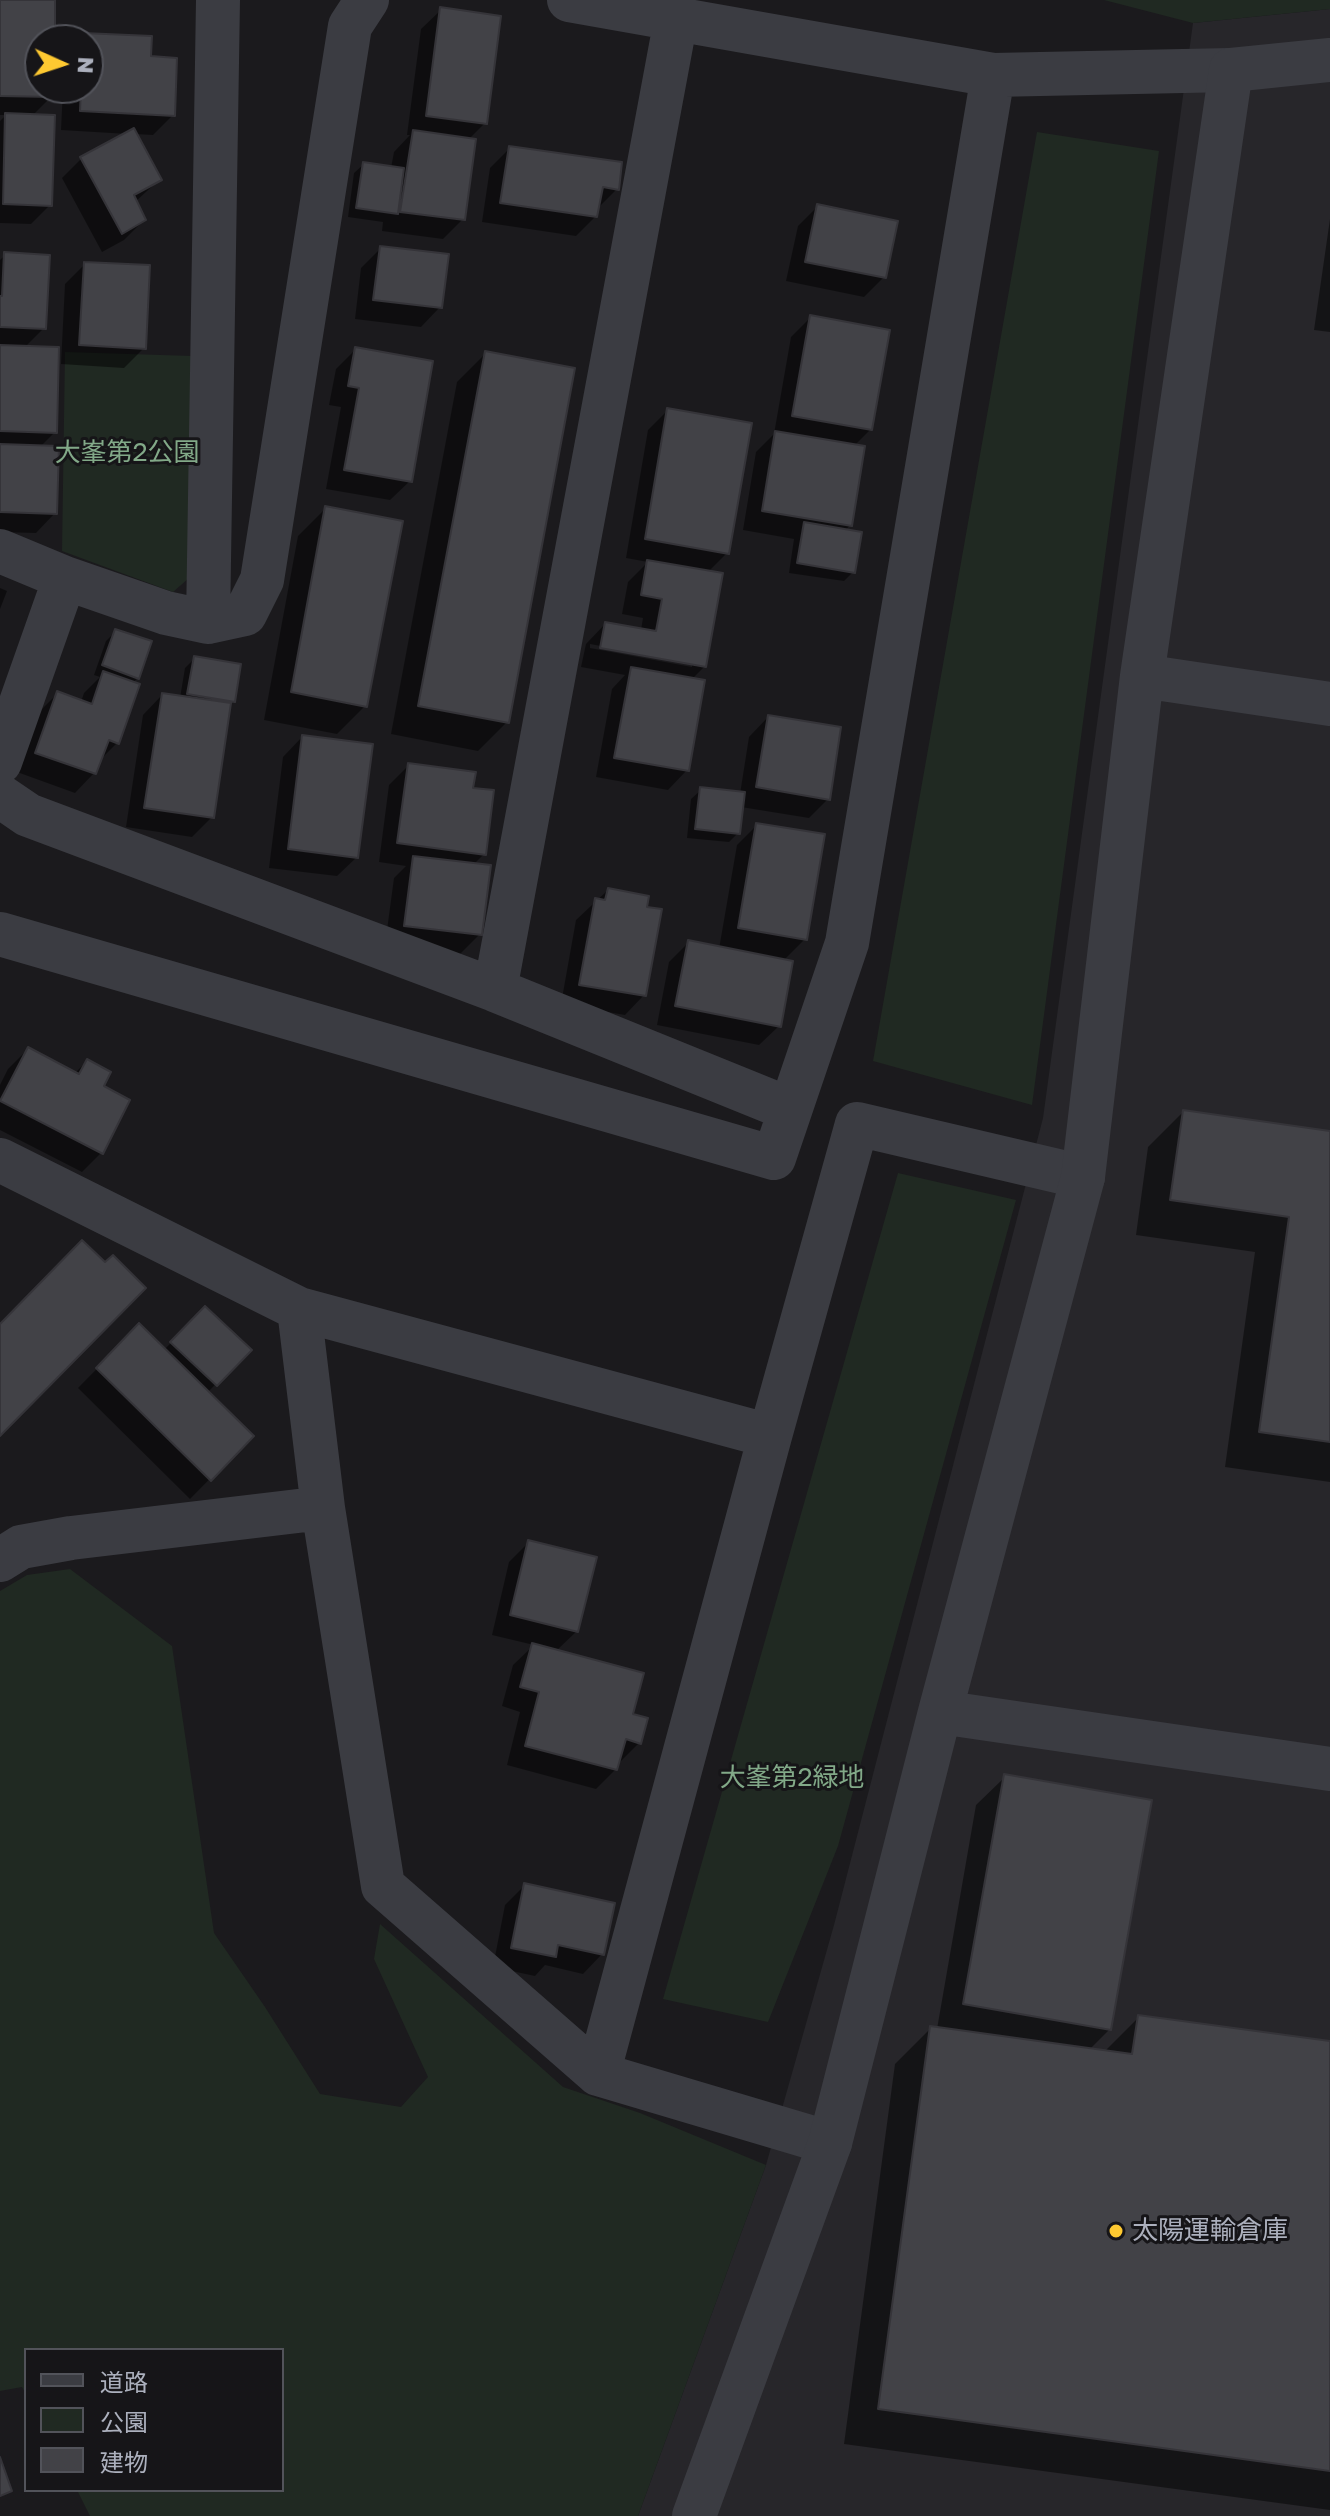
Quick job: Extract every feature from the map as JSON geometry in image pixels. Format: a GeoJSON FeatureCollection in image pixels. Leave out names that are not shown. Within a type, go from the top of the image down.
{"type":"FeatureCollection","features":[{"type":"Feature","properties":{"kind":"street"},"geometry":{"type":"LineString","coordinates":[[208,622],[218,0]]}},
{"type":"Feature","properties":{"kind":"street"},"geometry":{"type":"LineString","coordinates":[[0,551],[65,578],[166,613],[208,622],[245,614],[262,580],[350,26],[367,0]]}},
{"type":"Feature","properties":{"kind":"street"},"geometry":{"type":"LineString","coordinates":[[569,0],[993,75],[1231,70],[1330,60]]}},
{"type":"Feature","properties":{"kind":"street"},"geometry":{"type":"LineString","coordinates":[[495,990],[676,19]]}},
{"type":"Feature","properties":{"kind":"street"},"geometry":{"type":"LineString","coordinates":[[694,2516],[830,2143],[940,1712],[1083,1177],[1142,676],[1231,70]]}},
{"type":"Feature","properties":{"kind":"street"},"geometry":{"type":"LineString","coordinates":[[0,934],[774,1158],[847,943],[993,75]]}},
{"type":"Feature","properties":{"kind":"street"},"geometry":{"type":"LineString","coordinates":[[0,762],[65,578]]}},
{"type":"Feature","properties":{"kind":"street"},"geometry":{"type":"LineString","coordinates":[[1142,676],[1330,704]]}},
{"type":"Feature","properties":{"kind":"street"},"geometry":{"type":"LineString","coordinates":[[0,796],[28,815],[495,990],[789,1109]]}},
{"type":"Feature","properties":{"kind":"street"},"geometry":{"type":"LineString","coordinates":[[598,2074],[857,1124],[1083,1177]]}},
{"type":"Feature","properties":{"kind":"street"},"geometry":{"type":"LineString","coordinates":[[0,1160],[299,1309],[770,1436]]}},
{"type":"Feature","properties":{"kind":"street"},"geometry":{"type":"LineString","coordinates":[[299,1309],[323,1508],[383,1886],[598,2074],[830,2143]]}},
{"type":"Feature","properties":{"kind":"street"},"geometry":{"type":"LineString","coordinates":[[0,1560],[21,1547],[71,1538],[323,1508]]}},
{"type":"Feature","properties":{"kind":"street"},"geometry":{"type":"LineString","coordinates":[[940,1712],[1330,1769]]}},
{"type":"Feature","properties":{"kind":"shaded area"},"geometry":{"type":"Polygon","coordinates":[[[1330,9],[1330,2516],[638,2516],[766,2165],[834,1925],[1043,1118],[1193,23],[1330,9]]]}},
{"type":"Feature","properties":{"kind":"green space"},"geometry":{"type":"Polygon","coordinates":[[[1104,0],[1330,0],[1330,9],[1193,23],[1104,0]]]}},
{"type":"Feature","properties":{"kind":"green space"},"geometry":{"type":"Polygon","coordinates":[[[1037,132],[1159,151],[1032,1105],[873,1061],[1037,132]]]}},
{"type":"Feature","properties":{"kind":"green space","name":"大峯第2公園"},"geometry":{"type":"Polygon","coordinates":[[[65,352],[193,356],[189,578],[173,592],[62,551],[65,352]]]}},
{"type":"Feature","properties":{"kind":"green space","name":"大峯第2緑地"},"geometry":{"type":"Polygon","coordinates":[[[898,1173],[1016,1200],[838,1846],[768,2022],[663,1999],[898,1173]]]}},
{"type":"Feature","properties":{"kind":"green space"},"geometry":{"type":"Polygon","coordinates":[[[70,1569],[172,1646],[214,1933],[320,2094],[401,2107],[428,2077],[374,1959],[380,1924],[563,2087],[640,2113],[766,2165],[638,2516],[90,2516],[78,2492],[284,2492],[284,2348],[24,2348],[24,2390],[22,2387],[0,2391],[0,1591],[27,1575],[70,1569]]]}},
{"type":"Feature","properties":{"kind":"building"},"geometry":{"type":"Polygon","coordinates":[[[0,0],[55,0],[55,24],[24,24],[24,96],[0,96],[0,0]]]}},
{"type":"Feature","properties":{"kind":"building"},"geometry":{"type":"Polygon","coordinates":[[[440,7],[501,16],[487,124],[426,116],[440,7]]]}},
{"type":"Feature","properties":{"kind":"building"},"geometry":{"type":"Polygon","coordinates":[[[104,34],[152,36],[151,56],[177,58],[175,116],[80,111],[80,104],[104,104],[104,34]]]}},
{"type":"Feature","properties":{"kind":"building"},"geometry":{"type":"Polygon","coordinates":[[[5,113],[55,115],[52,206],[3,204],[5,113]]]}},
{"type":"Feature","properties":{"kind":"building"},"geometry":{"type":"Polygon","coordinates":[[[134,128],[162,180],[134,195],[146,220],[122,234],[80,157],[134,128]]]}},
{"type":"Feature","properties":{"kind":"building"},"geometry":{"type":"Polygon","coordinates":[[[413,130],[476,139],[465,220],[400,212],[413,130]]]}},
{"type":"Feature","properties":{"kind":"building"},"geometry":{"type":"Polygon","coordinates":[[[509,146],[622,162],[619,190],[603,187],[597,217],[500,203],[509,146]]]}},
{"type":"Feature","properties":{"kind":"building"},"geometry":{"type":"Polygon","coordinates":[[[363,162],[404,168],[398,214],[356,208],[363,162]]]}},
{"type":"Feature","properties":{"kind":"building"},"geometry":{"type":"Polygon","coordinates":[[[817,204],[898,221],[886,278],[805,262],[817,204]]]}},
{"type":"Feature","properties":{"kind":"building"},"geometry":{"type":"Polygon","coordinates":[[[380,246],[449,254],[442,308],[373,300],[380,246]]]}},
{"type":"Feature","properties":{"kind":"building"},"geometry":{"type":"Polygon","coordinates":[[[4,252],[50,255],[46,329],[0,327],[4,252]]]}},
{"type":"Feature","properties":{"kind":"building"},"geometry":{"type":"Polygon","coordinates":[[[84,262],[150,265],[146,349],[79,345],[84,262]]]}},
{"type":"Feature","properties":{"kind":"building"},"geometry":{"type":"Polygon","coordinates":[[[810,315],[890,330],[872,430],[792,416],[810,315]]]}},
{"type":"Feature","properties":{"kind":"building"},"geometry":{"type":"Polygon","coordinates":[[[0,345],[59,347],[57,433],[0,431],[0,345]]]}},
{"type":"Feature","properties":{"kind":"building"},"geometry":{"type":"Polygon","coordinates":[[[355,347],[433,361],[412,482],[344,470],[359,388],[348,386],[355,347]]]}},
{"type":"Feature","properties":{"kind":"building"},"geometry":{"type":"Polygon","coordinates":[[[485,351],[575,368],[509,723],[418,706],[485,351]]]}},
{"type":"Feature","properties":{"kind":"building"},"geometry":{"type":"Polygon","coordinates":[[[667,408],[752,423],[729,554],[645,539],[667,408]]]}},
{"type":"Feature","properties":{"kind":"building"},"geometry":{"type":"Polygon","coordinates":[[[775,431],[865,446],[852,526],[762,511],[775,431]]]}},
{"type":"Feature","properties":{"kind":"building"},"geometry":{"type":"Polygon","coordinates":[[[0,444],[59,446],[57,514],[0,512],[0,444]]]}},
{"type":"Feature","properties":{"kind":"building"},"geometry":{"type":"Polygon","coordinates":[[[325,506],[403,521],[367,707],[291,692],[325,506]]]}},
{"type":"Feature","properties":{"kind":"building"},"geometry":{"type":"Polygon","coordinates":[[[804,522],[862,532],[855,573],[797,563],[804,522]]]}},
{"type":"Feature","properties":{"kind":"building"},"geometry":{"type":"Polygon","coordinates":[[[647,560],[723,573],[706,667],[600,648],[605,622],[656,631],[662,599],[641,595],[647,560]]]}},
{"type":"Feature","properties":{"kind":"building"},"geometry":{"type":"Polygon","coordinates":[[[115,629],[152,641],[139,679],[102,665],[115,629]]]}},
{"type":"Feature","properties":{"kind":"building"},"geometry":{"type":"Polygon","coordinates":[[[194,656],[241,664],[235,702],[187,694],[194,656]]]}},
{"type":"Feature","properties":{"kind":"building"},"geometry":{"type":"Polygon","coordinates":[[[631,667],[705,680],[689,771],[614,758],[631,667]]]}},
{"type":"Feature","properties":{"kind":"building"},"geometry":{"type":"Polygon","coordinates":[[[103,671],[140,684],[119,744],[109,740],[96,774],[35,753],[57,691],[92,704],[103,671]]]}},
{"type":"Feature","properties":{"kind":"building"},"geometry":{"type":"Polygon","coordinates":[[[162,693],[231,703],[214,818],[144,808],[162,693]]]}},
{"type":"Feature","properties":{"kind":"building"},"geometry":{"type":"Polygon","coordinates":[[[768,715],[841,727],[830,800],[756,787],[768,715]]]}},
{"type":"Feature","properties":{"kind":"building"},"geometry":{"type":"Polygon","coordinates":[[[302,735],[373,744],[358,858],[288,849],[302,735]]]}},
{"type":"Feature","properties":{"kind":"building"},"geometry":{"type":"Polygon","coordinates":[[[408,763],[476,772],[473,788],[494,790],[486,855],[397,843],[408,763]]]}},
{"type":"Feature","properties":{"kind":"building"},"geometry":{"type":"Polygon","coordinates":[[[700,787],[745,792],[740,834],[695,829],[700,787]]]}},
{"type":"Feature","properties":{"kind":"building"},"geometry":{"type":"Polygon","coordinates":[[[756,823],[825,834],[807,940],[738,928],[756,823]]]}},
{"type":"Feature","properties":{"kind":"building"},"geometry":{"type":"Polygon","coordinates":[[[413,856],[491,865],[482,935],[404,926],[413,856]]]}},
{"type":"Feature","properties":{"kind":"building"},"geometry":{"type":"Polygon","coordinates":[[[608,888],[649,896],[647,907],[662,909],[646,996],[579,985],[595,898],[605,900],[608,888]]]}},
{"type":"Feature","properties":{"kind":"building"},"geometry":{"type":"Polygon","coordinates":[[[688,940],[793,961],[781,1027],[675,1006],[688,940]]]}},
{"type":"Feature","properties":{"kind":"building"},"geometry":{"type":"Polygon","coordinates":[[[28,1047],[79,1074],[87,1059],[111,1072],[104,1086],[130,1100],[103,1154],[0,1101],[28,1047]]]}},
{"type":"Feature","properties":{"kind":"building"},"geometry":{"type":"Polygon","coordinates":[[[1183,1110],[1330,1131],[1330,1442],[1259,1432],[1289,1217],[1170,1200],[1183,1110]]]}},
{"type":"Feature","properties":{"kind":"building"},"geometry":{"type":"Polygon","coordinates":[[[82,1240],[105,1262],[113,1255],[146,1288],[0,1436],[0,1324],[82,1240]]]}},
{"type":"Feature","properties":{"kind":"building"},"geometry":{"type":"Polygon","coordinates":[[[205,1306],[252,1350],[217,1386],[170,1342],[205,1306]]]}},
{"type":"Feature","properties":{"kind":"building"},"geometry":{"type":"Polygon","coordinates":[[[139,1323],[254,1436],[211,1481],[96,1368],[139,1323]]]}},
{"type":"Feature","properties":{"kind":"building"},"geometry":{"type":"Polygon","coordinates":[[[528,1540],[597,1557],[578,1632],[510,1615],[528,1540]]]}},
{"type":"Feature","properties":{"kind":"building"},"geometry":{"type":"Polygon","coordinates":[[[532,1643],[644,1673],[633,1714],[648,1718],[641,1744],[626,1739],[617,1770],[525,1746],[539,1692],[520,1687],[532,1643]]]}},
{"type":"Feature","properties":{"kind":"building"},"geometry":{"type":"Polygon","coordinates":[[[1004,1774],[1152,1800],[1111,2030],[963,2004],[1004,1774]]]}},
{"type":"Feature","properties":{"kind":"building"},"geometry":{"type":"Polygon","coordinates":[[[524,1883],[615,1903],[604,1955],[558,1945],[556,1957],[511,1948],[524,1883]]]}},
{"type":"Feature","properties":{"kind":"building","name":"太陽運輸倉庫"},"geometry":{"type":"Polygon","coordinates":[[[1138,2015],[1330,2041],[1330,2471],[878,2409],[930,2026],[1132,2054],[1138,2015]]]}},
{"type":"Feature","properties":{"kind":"building"},"geometry":{"type":"Polygon","coordinates":[[[0,2457],[12,2491],[0,2496],[0,2457]]]}},
{"type":"Feature","properties":{"kind":"place","name":"太陽運輸倉庫"},"geometry":{"type":"Point","coordinates":[1116,2231]}}]}
